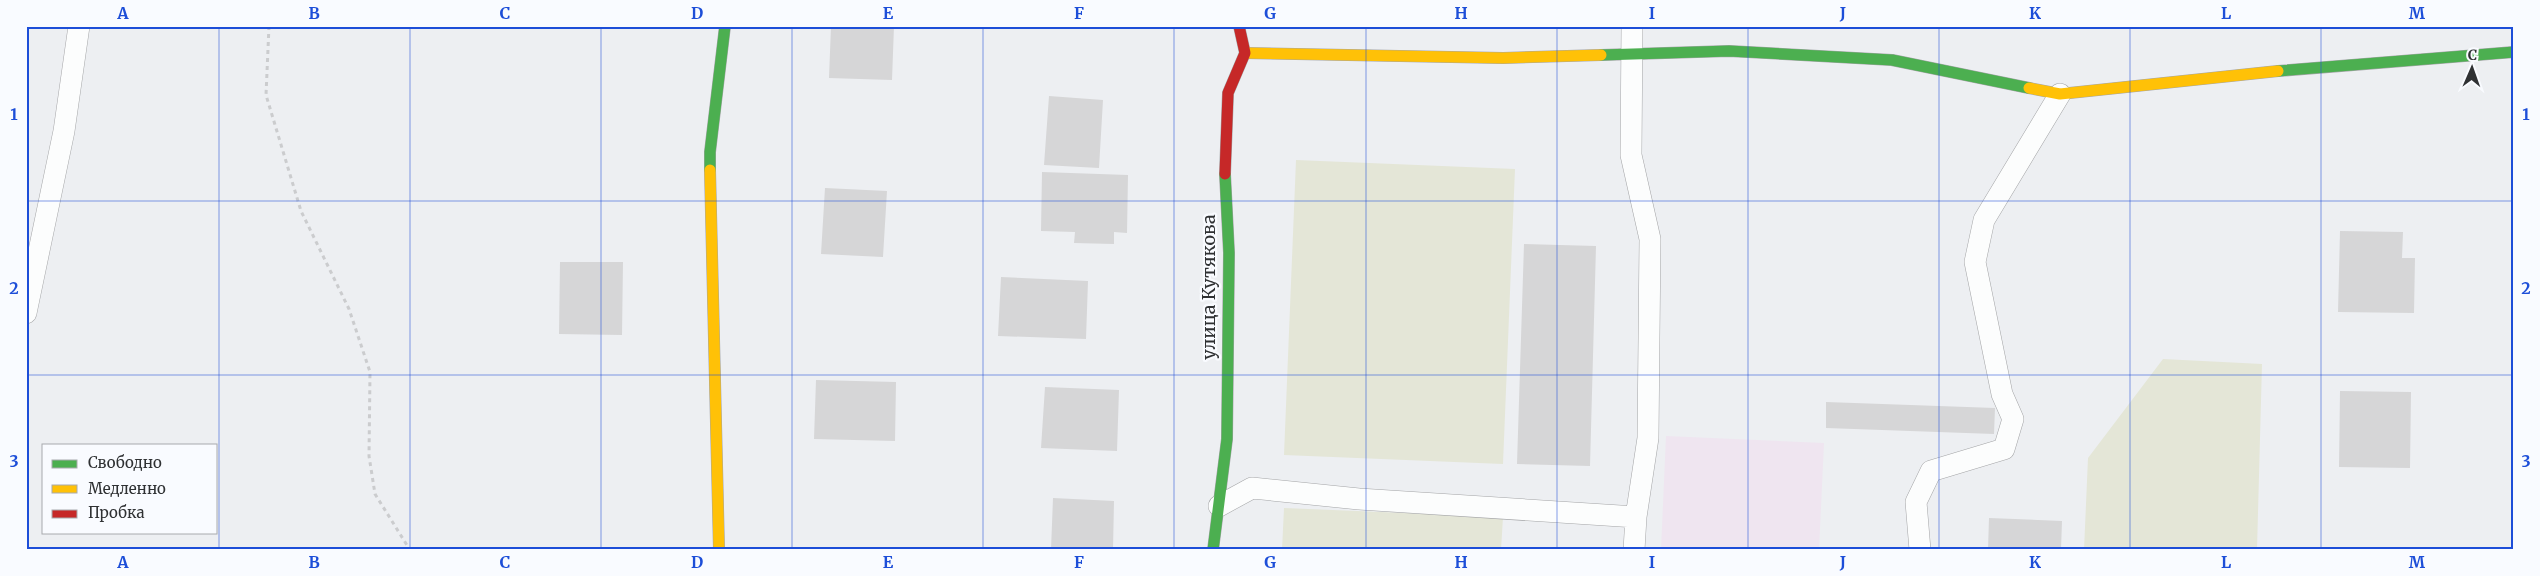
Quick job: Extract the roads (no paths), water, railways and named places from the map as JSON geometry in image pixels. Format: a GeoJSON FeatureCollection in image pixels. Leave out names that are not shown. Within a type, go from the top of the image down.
{"type":"FeatureCollection","features":[{"type":"Feature","properties":{"kind":"street"},"geometry":{"type":"LineString","coordinates":[[719,550],[710,152],[725,26]]}},
{"type":"Feature","properties":{"kind":"street"},"geometry":{"type":"LineString","coordinates":[[1239,26],[1245,53],[1503,58],[1729,51],[1892,60],[2060,94],[2291,70],[2514,52]]}},
{"type":"Feature","properties":{"kind":"street","name":"улица Кутякова"},"geometry":{"type":"LineString","coordinates":[[1214,550],[1227,439],[1229,253],[1225,174],[1228,93],[1245,53]]}},
{"type":"Feature","properties":{"kind":"lane"},"geometry":{"type":"LineString","coordinates":[[26,313],[64,131],[79,26]]}},
{"type":"Feature","properties":{"kind":"lane"},"geometry":{"type":"LineString","coordinates":[[1632,26],[1631,155],[1650,239],[1648,438],[1636,517],[1634,550]]}},
{"type":"Feature","properties":{"kind":"lane"},"geometry":{"type":"LineString","coordinates":[[1920,550],[1916,502],[1932,471],[2004,449],[2013,418],[2002,394],[1975,262],[1984,220],[2060,94]]}},
{"type":"Feature","properties":{"kind":"lane"},"geometry":{"type":"LineString","coordinates":[[1219,506],[1252,488],[1359,499],[1636,517]]}}]}
